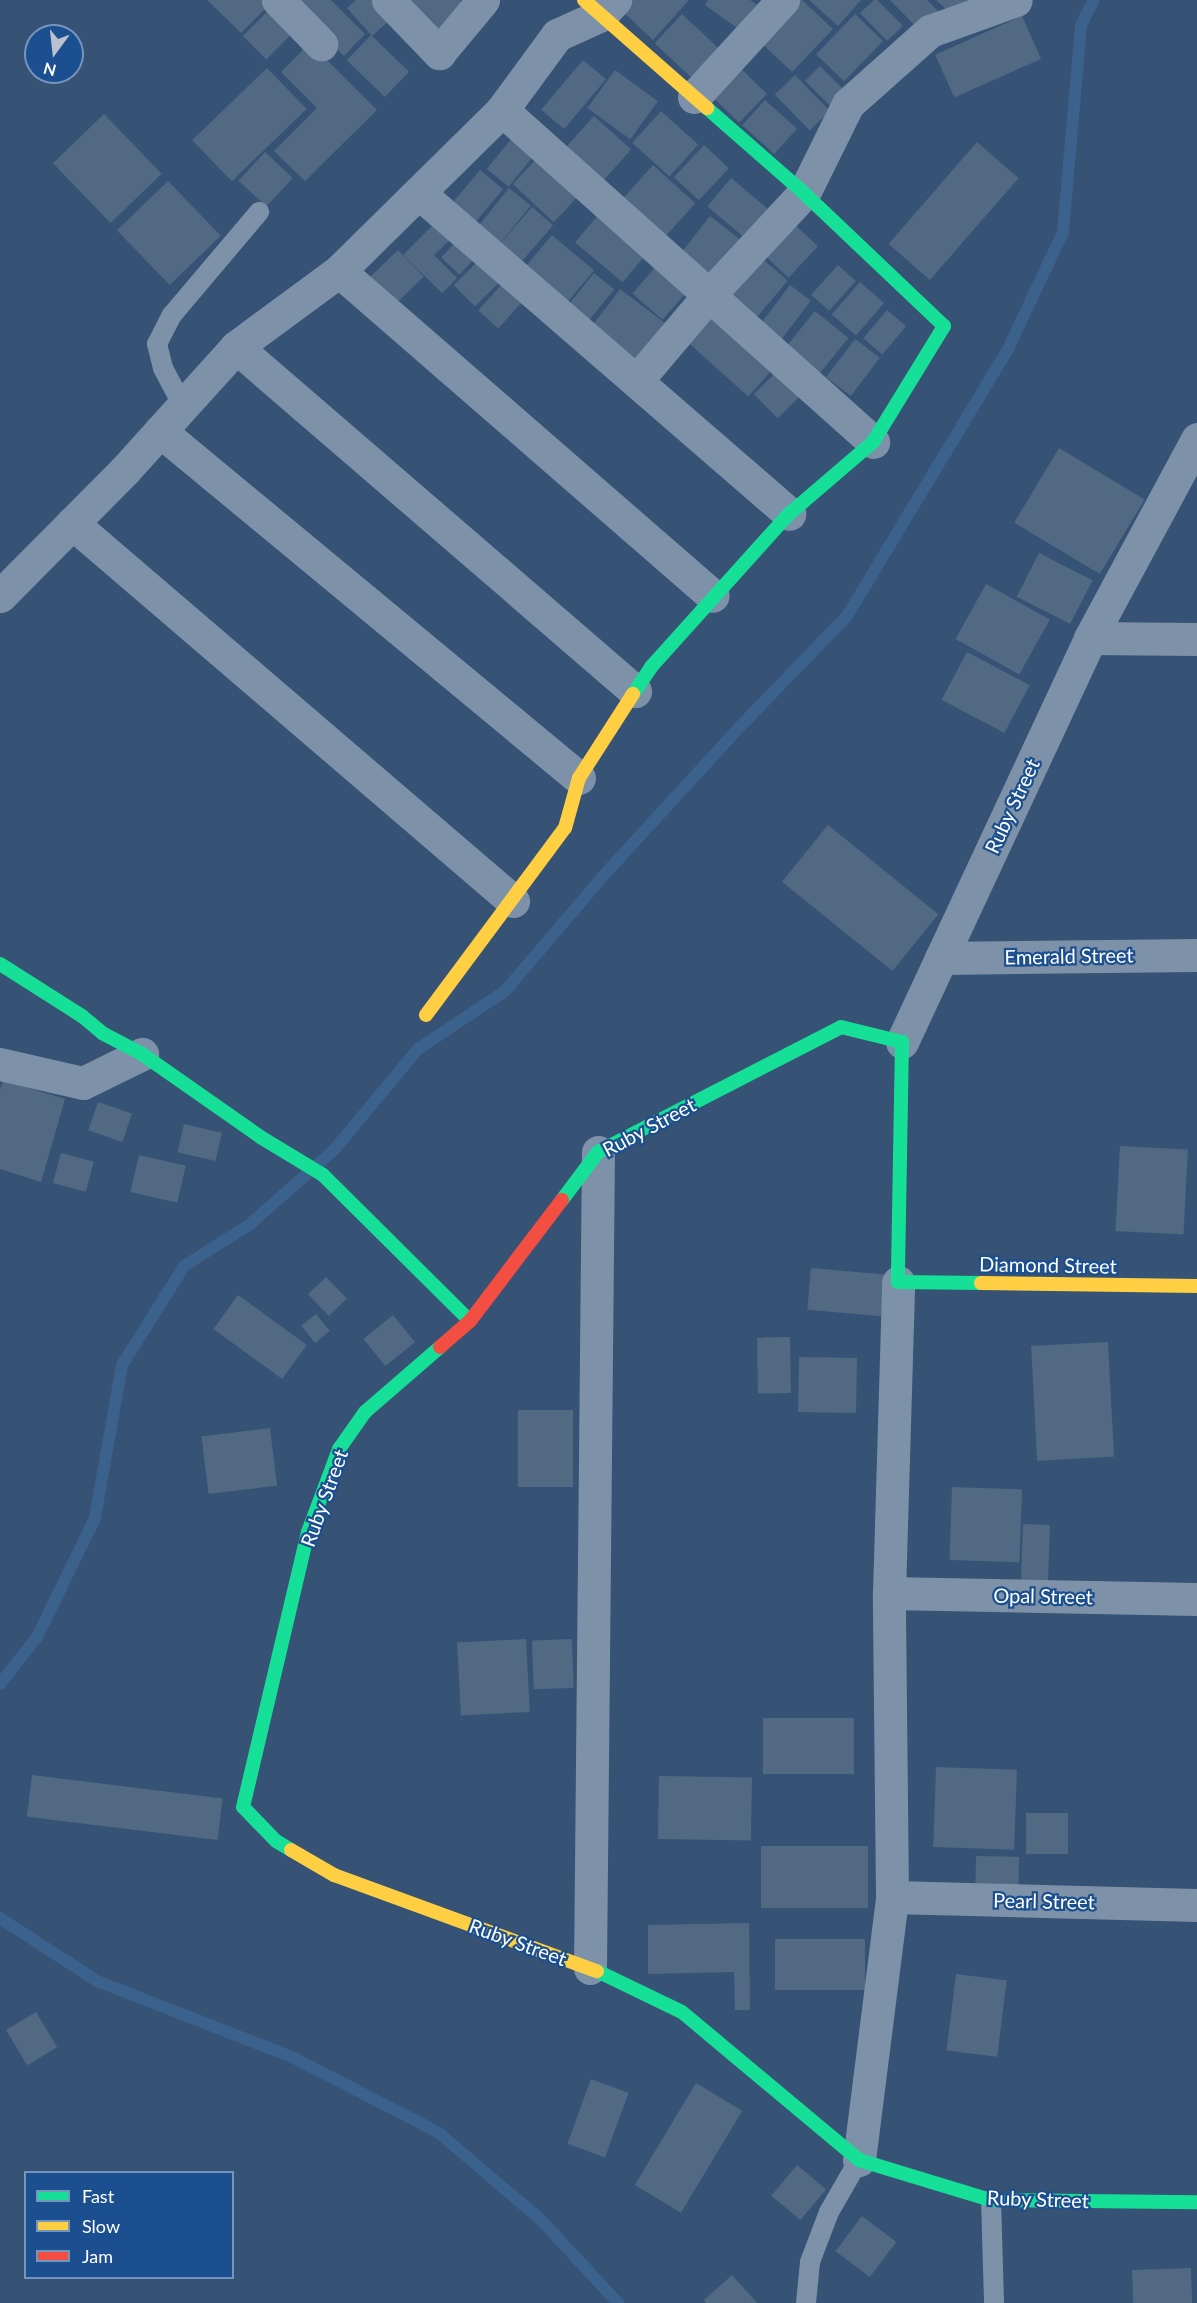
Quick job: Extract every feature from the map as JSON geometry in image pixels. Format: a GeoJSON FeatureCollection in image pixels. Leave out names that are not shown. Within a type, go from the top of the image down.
{"type":"FeatureCollection","features":[{"type":"Feature","properties":{"kind":"street"},"geometry":{"type":"LineString","coordinates":[[278,0],[321,44]]}},
{"type":"Feature","properties":{"kind":"street"},"geometry":{"type":"LineString","coordinates":[[388,0],[439,53],[483,0]]}},
{"type":"Feature","properties":{"kind":"street"},"geometry":{"type":"LineString","coordinates":[[694,97],[783,0]]}},
{"type":"Feature","properties":{"kind":"street"},"geometry":{"type":"LineString","coordinates":[[637,380],[710,294],[804,193],[848,104],[930,31],[1016,0]]}},
{"type":"Feature","properties":{"kind":"street"},"geometry":{"type":"LineString","coordinates":[[0,596],[160,431],[236,347],[339,271],[502,110],[557,35],[600,5],[694,97],[804,193],[944,326],[873,441],[789,514],[651,667],[579,778],[565,828],[513,901],[426,1014]]}},
{"type":"Feature","properties":{"kind":"street"},"geometry":{"type":"LineString","coordinates":[[502,110],[873,441]]}},
{"type":"Feature","properties":{"kind":"street"},"geometry":{"type":"LineString","coordinates":[[419,193],[789,514]]}},
{"type":"Feature","properties":{"kind":"street"},"geometry":{"type":"LineString","coordinates":[[339,271],[713,596]]}},
{"type":"Feature","properties":{"kind":"street"},"geometry":{"type":"LineString","coordinates":[[236,347],[635,691]]}},
{"type":"Feature","properties":{"kind":"street"},"geometry":{"type":"LineString","coordinates":[[160,431],[579,778]]}},
{"type":"Feature","properties":{"kind":"street","name":"Ruby Street"},"geometry":{"type":"LineString","coordinates":[[1197,439],[1090,638],[902,1042],[841,1027],[598,1152],[470,1321],[365,1412],[339,1449],[308,1532],[243,1807],[276,1841],[334,1875],[590,1968],[682,2012],[859,2160],[991,2200],[1197,2202]]}},
{"type":"Feature","properties":{"kind":"street"},"geometry":{"type":"LineString","coordinates":[[72,523],[513,901]]}},
{"type":"Feature","properties":{"kind":"street"},"geometry":{"type":"LineString","coordinates":[[1090,638],[1197,639]]}},
{"type":"Feature","properties":{"kind":"street","name":"Emerald Street"},"geometry":{"type":"LineString","coordinates":[[941,958],[1197,955]]}},
{"type":"Feature","properties":{"kind":"street"},"geometry":{"type":"LineString","coordinates":[[0,964],[82,1016],[102,1033],[142,1054],[262,1138],[323,1175],[470,1321]]}},
{"type":"Feature","properties":{"kind":"street"},"geometry":{"type":"LineString","coordinates":[[859,2160],[892,1897],[889,1593],[902,1042]]}},
{"type":"Feature","properties":{"kind":"street"},"geometry":{"type":"LineString","coordinates":[[0,1064],[83,1083],[142,1054]]}},
{"type":"Feature","properties":{"kind":"street"},"geometry":{"type":"LineString","coordinates":[[590,1968],[598,1152]]}},
{"type":"Feature","properties":{"kind":"street","name":"Diamond Street"},"geometry":{"type":"LineString","coordinates":[[898,1282],[1197,1286]]}},
{"type":"Feature","properties":{"kind":"street","name":"Opal Street"},"geometry":{"type":"LineString","coordinates":[[889,1593],[1197,1599]]}},
{"type":"Feature","properties":{"kind":"street","name":"Pearl Street"},"geometry":{"type":"LineString","coordinates":[[892,1897],[1197,1905]]}},
{"type":"Feature","properties":{"kind":"lane"},"geometry":{"type":"LineString","coordinates":[[183,406],[163,368],[157,344],[172,315],[259,212]]}},
{"type":"Feature","properties":{"kind":"lane"},"geometry":{"type":"LineString","coordinates":[[806,2303],[810,2262],[830,2212],[859,2160]]}},
{"type":"Feature","properties":{"kind":"lane"},"geometry":{"type":"LineString","coordinates":[[991,2200],[994,2303]]}},
{"type":"Feature","properties":{"kind":"building"},"geometry":{"type":"Polygon","coordinates":[[[207,0],[270,0],[272,2],[241,33],[207,0]]]}},
{"type":"Feature","properties":{"kind":"building"},"geometry":{"type":"Polygon","coordinates":[[[288,0],[331,0],[365,34],[344,56],[288,0]]]}},
{"type":"Feature","properties":{"kind":"building"},"geometry":{"type":"Polygon","coordinates":[[[356,0],[376,0],[392,18],[372,36],[347,8],[356,0]]]}},
{"type":"Feature","properties":{"kind":"building"},"geometry":{"type":"Polygon","coordinates":[[[406,0],[460,0],[469,9],[438,40],[406,0]]]}},
{"type":"Feature","properties":{"kind":"building"},"geometry":{"type":"Polygon","coordinates":[[[632,0],[689,0],[653,40],[622,11],[632,0]]]}},
{"type":"Feature","properties":{"kind":"building"},"geometry":{"type":"Polygon","coordinates":[[[708,0],[750,0],[762,8],[744,33],[705,5],[708,0]]]}},
{"type":"Feature","properties":{"kind":"building"},"geometry":{"type":"Polygon","coordinates":[[[792,0],[802,0],[833,29],[792,72],[756,38],[792,0]]]}},
{"type":"Feature","properties":{"kind":"building"},"geometry":{"type":"Polygon","coordinates":[[[809,0],[861,0],[838,26],[809,0]]]}},
{"type":"Feature","properties":{"kind":"building"},"geometry":{"type":"Polygon","coordinates":[[[874,0],[877,0],[903,26],[887,41],[860,13],[874,0]]]}},
{"type":"Feature","properties":{"kind":"building"},"geometry":{"type":"Polygon","coordinates":[[[890,0],[927,0],[940,13],[921,32],[890,0]]]}},
{"type":"Feature","properties":{"kind":"building"},"geometry":{"type":"Polygon","coordinates":[[[936,0],[979,0],[951,14],[936,0]]]}},
{"type":"Feature","properties":{"kind":"building"},"geometry":{"type":"Polygon","coordinates":[[[274,5],[297,28],[266,59],[243,36],[274,5]]]}},
{"type":"Feature","properties":{"kind":"building"},"geometry":{"type":"Polygon","coordinates":[[[682,14],[720,49],[693,79],[655,43],[682,14]]]}},
{"type":"Feature","properties":{"kind":"building"},"geometry":{"type":"Polygon","coordinates":[[[855,14],[883,41],[844,81],[816,54],[855,14]]]}},
{"type":"Feature","properties":{"kind":"building"},"geometry":{"type":"Polygon","coordinates":[[[1022,16],[1041,59],[954,98],[935,55],[1022,16]]]}},
{"type":"Feature","properties":{"kind":"building"},"geometry":{"type":"Polygon","coordinates":[[[371,35],[409,72],[385,97],[347,60],[371,35]]]}},
{"type":"Feature","properties":{"kind":"building"},"geometry":{"type":"Polygon","coordinates":[[[310,43],[377,110],[305,181],[274,151],[317,108],[281,72],[310,43]]]}},
{"type":"Feature","properties":{"kind":"building"},"geometry":{"type":"Polygon","coordinates":[[[583,60],[606,79],[564,129],[541,110],[583,60]]]}},
{"type":"Feature","properties":{"kind":"building"},"geometry":{"type":"Polygon","coordinates":[[[736,64],[767,94],[739,123],[708,93],[736,64]]]}},
{"type":"Feature","properties":{"kind":"building"},"geometry":{"type":"Polygon","coordinates":[[[820,66],[845,91],[830,106],[805,81],[820,66]]]}},
{"type":"Feature","properties":{"kind":"building"},"geometry":{"type":"Polygon","coordinates":[[[267,68],[307,109],[232,181],[192,140],[267,68]]]}},
{"type":"Feature","properties":{"kind":"building"},"geometry":{"type":"Polygon","coordinates":[[[615,70],[658,101],[630,139],[587,108],[615,70]]]}},
{"type":"Feature","properties":{"kind":"building"},"geometry":{"type":"Polygon","coordinates":[[[795,75],[830,111],[810,130],[775,94],[795,75]]]}},
{"type":"Feature","properties":{"kind":"building"},"geometry":{"type":"Polygon","coordinates":[[[765,100],[797,129],[774,154],[742,125],[765,100]]]}},
{"type":"Feature","properties":{"kind":"building"},"geometry":{"type":"Polygon","coordinates":[[[661,111],[698,144],[669,176],[632,143],[661,111]]]}},
{"type":"Feature","properties":{"kind":"building"},"geometry":{"type":"Polygon","coordinates":[[[104,114],[162,174],[111,223],[53,163],[104,114]]]}},
{"type":"Feature","properties":{"kind":"building"},"geometry":{"type":"Polygon","coordinates":[[[594,116],[631,149],[604,180],[567,146],[594,116]]]}},
{"type":"Feature","properties":{"kind":"building"},"geometry":{"type":"Polygon","coordinates":[[[512,138],[534,156],[509,187],[487,169],[512,138]]]}},
{"type":"Feature","properties":{"kind":"building"},"geometry":{"type":"Polygon","coordinates":[[[977,142],[1019,178],[930,280],[888,244],[977,142]]]}},
{"type":"Feature","properties":{"kind":"building"},"geometry":{"type":"Polygon","coordinates":[[[704,145],[729,168],[699,200],[674,177],[704,145]]]}},
{"type":"Feature","properties":{"kind":"building"},"geometry":{"type":"Polygon","coordinates":[[[265,152],[293,178],[266,206],[238,181],[265,152]]]}},
{"type":"Feature","properties":{"kind":"building"},"geometry":{"type":"Polygon","coordinates":[[[538,157],[579,195],[554,222],[513,184],[538,157]]]}},
{"type":"Feature","properties":{"kind":"building"},"geometry":{"type":"Polygon","coordinates":[[[653,165],[695,203],[664,238],[622,200],[653,165]]]}},
{"type":"Feature","properties":{"kind":"building"},"geometry":{"type":"Polygon","coordinates":[[[480,170],[503,189],[472,226],[449,207],[480,170]]]}},
{"type":"Feature","properties":{"kind":"building"},"geometry":{"type":"Polygon","coordinates":[[[731,178],[770,211],[746,239],[707,206],[731,178]]]}},
{"type":"Feature","properties":{"kind":"building"},"geometry":{"type":"Polygon","coordinates":[[[168,181],[221,236],[170,285],[117,230],[168,181]]]}},
{"type":"Feature","properties":{"kind":"building"},"geometry":{"type":"Polygon","coordinates":[[[509,188],[531,206],[499,245],[477,228],[509,188]]]}},
{"type":"Feature","properties":{"kind":"building"},"geometry":{"type":"Polygon","coordinates":[[[532,207],[553,225],[517,267],[496,249],[532,207]]]}},
{"type":"Feature","properties":{"kind":"building"},"geometry":{"type":"Polygon","coordinates":[[[604,208],[651,248],[623,282],[575,242],[604,208]]]}},
{"type":"Feature","properties":{"kind":"building"},"geometry":{"type":"Polygon","coordinates":[[[710,216],[744,242],[714,280],[680,254],[710,216]]]}},
{"type":"Feature","properties":{"kind":"building"},"geometry":{"type":"Polygon","coordinates":[[[440,218],[456,234],[434,255],[457,278],[442,293],[403,255],[440,218]]]}},
{"type":"Feature","properties":{"kind":"building"},"geometry":{"type":"Polygon","coordinates":[[[793,223],[818,246],[789,278],[764,254],[793,223]]]}},
{"type":"Feature","properties":{"kind":"building"},"geometry":{"type":"Polygon","coordinates":[[[465,232],[483,249],[459,275],[441,258],[465,232]]]}},
{"type":"Feature","properties":{"kind":"building"},"geometry":{"type":"Polygon","coordinates":[[[552,235],[594,270],[567,303],[525,267],[552,235]]]}},
{"type":"Feature","properties":{"kind":"building"},"geometry":{"type":"Polygon","coordinates":[[[398,250],[424,277],[396,304],[370,277],[398,250]]]}},
{"type":"Feature","properties":{"kind":"building"},"geometry":{"type":"Polygon","coordinates":[[[487,252],[508,273],[475,306],[454,285],[487,252]]]}},
{"type":"Feature","properties":{"kind":"building"},"geometry":{"type":"Polygon","coordinates":[[[761,258],[788,280],[754,320],[728,298],[761,258]]]}},
{"type":"Feature","properties":{"kind":"building"},"geometry":{"type":"Polygon","coordinates":[[[658,264],[688,290],[663,320],[632,293],[658,264]]]}},
{"type":"Feature","properties":{"kind":"building"},"geometry":{"type":"Polygon","coordinates":[[[838,265],[856,281],[829,311],[811,295],[838,265]]]}},
{"type":"Feature","properties":{"kind":"building"},"geometry":{"type":"Polygon","coordinates":[[[594,273],[614,289],[587,323],[567,306],[594,273]]]}},
{"type":"Feature","properties":{"kind":"building"},"geometry":{"type":"Polygon","coordinates":[[[511,274],[531,292],[498,328],[478,310],[511,274]]]}},
{"type":"Feature","properties":{"kind":"building"},"geometry":{"type":"Polygon","coordinates":[[[860,282],[884,303],[856,335],[832,314],[860,282]]]}},
{"type":"Feature","properties":{"kind":"building"},"geometry":{"type":"Polygon","coordinates":[[[790,285],[811,301],[781,340],[761,324],[790,285]]]}},
{"type":"Feature","properties":{"kind":"building"},"geometry":{"type":"Polygon","coordinates":[[[620,289],[665,323],[635,362],[591,328],[620,289]]]}},
{"type":"Feature","properties":{"kind":"building"},"geometry":{"type":"Polygon","coordinates":[[[713,307],[777,365],[748,397],[684,339],[713,307]]]}},
{"type":"Feature","properties":{"kind":"building"},"geometry":{"type":"Polygon","coordinates":[[[887,310],[906,326],[882,354],[863,338],[887,310]]]}},
{"type":"Feature","properties":{"kind":"building"},"geometry":{"type":"Polygon","coordinates":[[[815,311],[848,338],[818,375],[785,348],[815,311]]]}},
{"type":"Feature","properties":{"kind":"building"},"geometry":{"type":"Polygon","coordinates":[[[855,339],[880,358],[851,396],[826,377],[855,339]]]}},
{"type":"Feature","properties":{"kind":"building"},"geometry":{"type":"Polygon","coordinates":[[[782,366],[806,390],[778,418],[754,394],[782,366]]]}},
{"type":"Feature","properties":{"kind":"building"},"geometry":{"type":"Polygon","coordinates":[[[1059,448],[1145,500],[1100,574],[1014,523],[1059,448]]]}},
{"type":"Feature","properties":{"kind":"building"},"geometry":{"type":"Polygon","coordinates":[[[1039,553],[1092,580],[1070,624],[1017,597],[1039,553]]]}},
{"type":"Feature","properties":{"kind":"building"},"geometry":{"type":"Polygon","coordinates":[[[986,584],[1050,619],[1019,674],[955,639],[986,584]]]}},
{"type":"Feature","properties":{"kind":"building"},"geometry":{"type":"Polygon","coordinates":[[[967,652],[1030,685],[1004,733],[942,700],[967,652]]]}},
{"type":"Feature","properties":{"kind":"building"},"geometry":{"type":"Polygon","coordinates":[[[828,825],[938,914],[892,971],[782,882],[828,825]]]}},
{"type":"Feature","properties":{"kind":"building"},"geometry":{"type":"Polygon","coordinates":[[[3,1080],[65,1099],[41,1182],[0,1169],[0,1090],[3,1080]]]}},
{"type":"Feature","properties":{"kind":"building"},"geometry":{"type":"Polygon","coordinates":[[[98,1102],[132,1114],[122,1142],[88,1130],[98,1102]]]}},
{"type":"Feature","properties":{"kind":"building"},"geometry":{"type":"Polygon","coordinates":[[[184,1124],[222,1133],[215,1161],[177,1152],[184,1124]]]}},
{"type":"Feature","properties":{"kind":"building"},"geometry":{"type":"Polygon","coordinates":[[[1120,1146],[1188,1150],[1183,1234],[1116,1231],[1120,1146]]]}},
{"type":"Feature","properties":{"kind":"building"},"geometry":{"type":"Polygon","coordinates":[[[61,1153],[94,1162],[86,1192],[53,1183],[61,1153]]]}},
{"type":"Feature","properties":{"kind":"building"},"geometry":{"type":"Polygon","coordinates":[[[139,1155],[186,1166],[177,1203],[130,1192],[139,1155]]]}},
{"type":"Feature","properties":{"kind":"building"},"geometry":{"type":"Polygon","coordinates":[[[811,1268],[885,1274],[881,1316],[807,1310],[811,1268]]]}},
{"type":"Feature","properties":{"kind":"building"},"geometry":{"type":"Polygon","coordinates":[[[326,1277],[347,1299],[329,1316],[308,1294],[326,1277]]]}},
{"type":"Feature","properties":{"kind":"building"},"geometry":{"type":"Polygon","coordinates":[[[238,1295],[307,1345],[282,1379],[213,1329],[238,1295]]]}},
{"type":"Feature","properties":{"kind":"building"},"geometry":{"type":"Polygon","coordinates":[[[316,1314],[330,1331],[315,1343],[301,1326],[316,1314]]]}},
{"type":"Feature","properties":{"kind":"building"},"geometry":{"type":"Polygon","coordinates":[[[393,1315],[415,1342],[385,1366],[363,1339],[393,1315]]]}},
{"type":"Feature","properties":{"kind":"building"},"geometry":{"type":"Polygon","coordinates":[[[790,1337],[791,1393],[758,1394],[757,1338],[790,1337]]]}},
{"type":"Feature","properties":{"kind":"building"},"geometry":{"type":"Polygon","coordinates":[[[1108,1342],[1114,1457],[1037,1461],[1031,1346],[1108,1342]]]}},
{"type":"Feature","properties":{"kind":"building"},"geometry":{"type":"Polygon","coordinates":[[[799,1357],[857,1358],[856,1413],[798,1412],[799,1357]]]}},
{"type":"Feature","properties":{"kind":"building"},"geometry":{"type":"Polygon","coordinates":[[[518,1410],[573,1410],[573,1487],[518,1487],[518,1410]]]}},
{"type":"Feature","properties":{"kind":"building"},"geometry":{"type":"Polygon","coordinates":[[[270,1428],[277,1486],[209,1494],[202,1436],[270,1428]]]}},
{"type":"Feature","properties":{"kind":"building"},"geometry":{"type":"Polygon","coordinates":[[[952,1487],[1022,1489],[1019,1562],[949,1560],[952,1487]]]}},
{"type":"Feature","properties":{"kind":"building"},"geometry":{"type":"Polygon","coordinates":[[[1023,1524],[1050,1525],[1048,1587],[1021,1586],[1023,1524]]]}},
{"type":"Feature","properties":{"kind":"building"},"geometry":{"type":"Polygon","coordinates":[[[526,1639],[530,1712],[461,1716],[457,1643],[526,1639]]]}},
{"type":"Feature","properties":{"kind":"building"},"geometry":{"type":"Polygon","coordinates":[[[572,1639],[574,1688],[534,1689],[532,1640],[572,1639]]]}},
{"type":"Feature","properties":{"kind":"building"},"geometry":{"type":"Polygon","coordinates":[[[763,1718],[854,1718],[854,1774],[763,1774],[763,1718]]]}},
{"type":"Feature","properties":{"kind":"building"},"geometry":{"type":"Polygon","coordinates":[[[936,1767],[1017,1770],[1014,1850],[933,1847],[936,1767]]]}},
{"type":"Feature","properties":{"kind":"building"},"geometry":{"type":"Polygon","coordinates":[[[32,1775],[223,1798],[217,1840],[27,1817],[32,1775]]]}},
{"type":"Feature","properties":{"kind":"building"},"geometry":{"type":"Polygon","coordinates":[[[659,1776],[752,1778],[751,1841],[658,1839],[659,1776]]]}},
{"type":"Feature","properties":{"kind":"building"},"geometry":{"type":"Polygon","coordinates":[[[1026,1813],[1068,1813],[1068,1854],[1026,1854],[1026,1813]]]}},
{"type":"Feature","properties":{"kind":"building"},"geometry":{"type":"Polygon","coordinates":[[[761,1846],[868,1846],[868,1908],[761,1908],[761,1846]]]}},
{"type":"Feature","properties":{"kind":"building"},"geometry":{"type":"Polygon","coordinates":[[[976,1856],[1019,1857],[1018,1895],[975,1894],[976,1856]]]}},
{"type":"Feature","properties":{"kind":"building"},"geometry":{"type":"Polygon","coordinates":[[[749,1923],[750,2010],[735,2010],[734,1972],[648,1974],[648,1925],[749,1923]]]}},
{"type":"Feature","properties":{"kind":"building"},"geometry":{"type":"Polygon","coordinates":[[[775,1939],[865,1939],[865,1990],[775,1990],[775,1939]]]}},
{"type":"Feature","properties":{"kind":"building"},"geometry":{"type":"Polygon","coordinates":[[[956,1974],[1007,1980],[997,2057],[947,2050],[956,1974]]]}},
{"type":"Feature","properties":{"kind":"building"},"geometry":{"type":"Polygon","coordinates":[[[36,2012],[57,2047],[27,2065],[6,2030],[36,2012]]]}},
{"type":"Feature","properties":{"kind":"building"},"geometry":{"type":"Polygon","coordinates":[[[591,2079],[629,2093],[605,2158],[567,2144],[591,2079]]]}},
{"type":"Feature","properties":{"kind":"building"},"geometry":{"type":"Polygon","coordinates":[[[696,2083],[742,2111],[681,2213],[635,2185],[696,2083]]]}},
{"type":"Feature","properties":{"kind":"building"},"geometry":{"type":"Polygon","coordinates":[[[797,2165],[826,2189],[800,2220],[771,2196],[797,2165]]]}},
{"type":"Feature","properties":{"kind":"building"},"geometry":{"type":"Polygon","coordinates":[[[862,2216],[896,2242],[870,2277],[836,2251],[862,2216]]]}},
{"type":"Feature","properties":{"kind":"building"},"geometry":{"type":"Polygon","coordinates":[[[1191,2268],[1192,2303],[1133,2303],[1132,2270],[1191,2268]]]}},
{"type":"Feature","properties":{"kind":"building"},"geometry":{"type":"Polygon","coordinates":[[[732,2275],[757,2303],[706,2303],[704,2300],[732,2275]]]}},
{"type":"Feature","properties":{"kind":"waterway"},"geometry":{"type":"LineString","coordinates":[[0,1684],[37,1637],[95,1518],[122,1365],[184,1266],[249,1225],[334,1150],[418,1049],[505,991],[604,875],[733,734],[847,616],[1008,349],[1063,232],[1081,25],[1094,0]]}},
{"type":"Feature","properties":{"kind":"waterway"},"geometry":{"type":"LineString","coordinates":[[0,1918],[97,1981],[294,2058],[439,2133],[542,2221],[618,2303]]}},
{"type":"Feature","properties":{"kind":"traffic: fast"},"geometry":{"type":"LineString","coordinates":[[633,694],[651,667],[789,514],[873,442],[944,326],[804,193],[707,108]]}},
{"type":"Feature","properties":{"kind":"traffic: fast"},"geometry":{"type":"LineString","coordinates":[[0,964],[82,1016],[102,1033],[142,1054],[262,1138],[323,1175],[470,1321]]}},
{"type":"Feature","properties":{"kind":"traffic: fast"},"geometry":{"type":"LineString","coordinates":[[562,1200],[598,1152],[841,1027],[902,1042],[898,1282],[981,1283]]}},
{"type":"Feature","properties":{"kind":"traffic: fast"},"geometry":{"type":"LineString","coordinates":[[291,1850],[276,1841],[243,1807],[308,1532],[339,1449],[365,1412],[440,1347]]}},
{"type":"Feature","properties":{"kind":"traffic: fast"},"geometry":{"type":"LineString","coordinates":[[597,1971],[682,2012],[859,2160],[991,2200],[1197,2202]]}},
{"type":"Feature","properties":{"kind":"traffic: slow"},"geometry":{"type":"LineString","coordinates":[[584,0],[707,108]]}},
{"type":"Feature","properties":{"kind":"traffic: slow"},"geometry":{"type":"LineString","coordinates":[[426,1015],[565,828],[579,778],[633,694]]}},
{"type":"Feature","properties":{"kind":"traffic: slow"},"geometry":{"type":"LineString","coordinates":[[981,1283],[1197,1286]]}},
{"type":"Feature","properties":{"kind":"traffic: slow"},"geometry":{"type":"LineString","coordinates":[[291,1850],[334,1875],[597,1971]]}},
{"type":"Feature","properties":{"kind":"traffic: jam"},"geometry":{"type":"LineString","coordinates":[[440,1347],[470,1321],[562,1200]]}}]}
